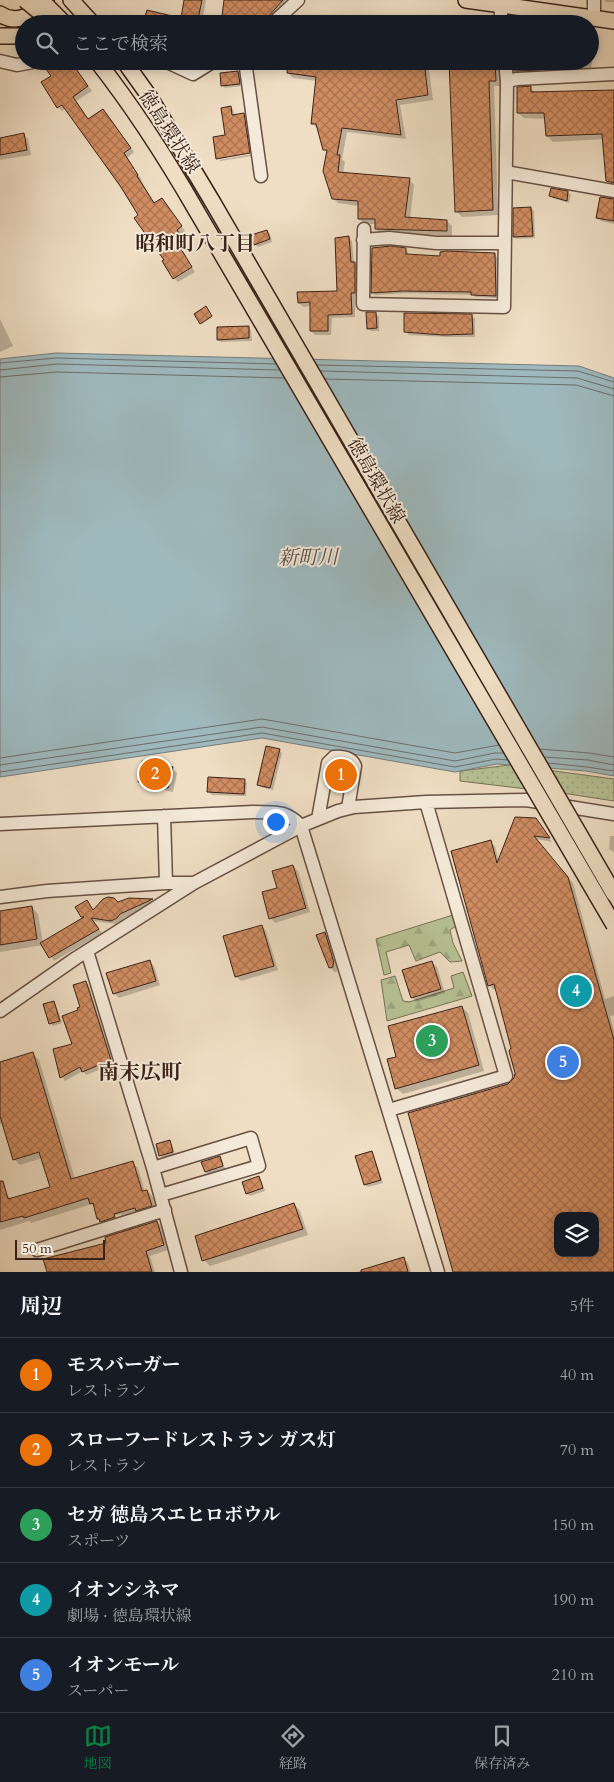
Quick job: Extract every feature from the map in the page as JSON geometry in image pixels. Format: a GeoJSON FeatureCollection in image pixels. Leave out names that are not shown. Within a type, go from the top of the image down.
{"type":"FeatureCollection","features":[{"type":"Feature","properties":{"kind":"main road"},"geometry":{"type":"LineString","coordinates":[[24,0],[43,15]]}},
{"type":"Feature","properties":{"kind":"main road"},"geometry":{"type":"LineString","coordinates":[[41,0],[56,15]]}},
{"type":"Feature","properties":{"kind":"main road"},"geometry":{"type":"LineString","coordinates":[[29,15],[47,0]]}},
{"type":"Feature","properties":{"kind":"main road"},"geometry":{"type":"LineString","coordinates":[[52,15],[63,0]]}},
{"type":"Feature","properties":{"kind":"main road"},"geometry":{"type":"LineString","coordinates":[[71,0],[85,15]]}},
{"type":"Feature","properties":{"kind":"main road"},"geometry":{"type":"LineString","coordinates":[[466,0],[572,15]]}},
{"type":"Feature","properties":{"kind":"main road"},"geometry":{"type":"LineString","coordinates":[[0,14],[10,20],[15,19]]}},
{"type":"Feature","properties":{"kind":"main road"},"geometry":{"type":"LineString","coordinates":[[599,19],[614,21]]}},
{"type":"Feature","properties":{"kind":"main road"},"geometry":{"type":"LineString","coordinates":[[0,36],[15,36]]}},
{"type":"Feature","properties":{"kind":"main road"},"geometry":{"type":"LineString","coordinates":[[100,70],[123,95]]}},
{"type":"Feature","properties":{"kind":"main road","name":"徳島環状線"},"geometry":{"type":"LineString","coordinates":[[105,70],[148,131],[192,202],[614,925]]}},
{"type":"Feature","properties":{"kind":"main road","name":"徳島環状線"},"geometry":{"type":"LineString","coordinates":[[130,70],[168,127],[614,894]]}},
{"type":"Feature","properties":{"kind":"street"},"geometry":{"type":"LineString","coordinates":[[282,15],[298,0]]}},
{"type":"Feature","properties":{"kind":"street"},"geometry":{"type":"LineString","coordinates":[[594,0],[594,15]]}},
{"type":"Feature","properties":{"kind":"street"},"geometry":{"type":"LineString","coordinates":[[500,5],[501,15]]}},
{"type":"Feature","properties":{"kind":"street"},"geometry":{"type":"LineString","coordinates":[[0,60],[15,64]]}},
{"type":"Feature","properties":{"kind":"street"},"geometry":{"type":"LineString","coordinates":[[184,70],[193,74],[199,70]]}},
{"type":"Feature","properties":{"kind":"street"},"geometry":{"type":"LineString","coordinates":[[246,70],[261,176]]}},
{"type":"Feature","properties":{"kind":"street"},"geometry":{"type":"LineString","coordinates":[[505,243],[436,243],[363,235],[363,304],[504,307],[505,243],[506,172],[507,81],[506,70]]}},
{"type":"Feature","properties":{"kind":"street"},"geometry":{"type":"LineString","coordinates":[[507,81],[614,74]]}},
{"type":"Feature","properties":{"kind":"street"},"geometry":{"type":"LineString","coordinates":[[506,172],[614,191]]}},
{"type":"Feature","properties":{"kind":"street"},"geometry":{"type":"LineString","coordinates":[[318,819],[328,763],[334,757],[349,758],[354,762],[355,766],[348,808]]}},
{"type":"Feature","properties":{"kind":"street"},"geometry":{"type":"LineString","coordinates":[[0,1011],[87,951],[194,883],[301,826],[348,808],[426,802],[526,800],[614,814]]}},
{"type":"Feature","properties":{"kind":"street"},"geometry":{"type":"LineString","coordinates":[[389,1110],[506,1076],[426,802]]}},
{"type":"Feature","properties":{"kind":"street"},"geometry":{"type":"LineString","coordinates":[[558,805],[614,883]]}},
{"type":"Feature","properties":{"kind":"street"},"geometry":{"type":"LineString","coordinates":[[0,824],[164,816],[284,813],[294,818],[301,826],[438,1272]]}},
{"type":"Feature","properties":{"kind":"street"},"geometry":{"type":"LineString","coordinates":[[164,816],[166,883]]}},
{"type":"Feature","properties":{"kind":"street"},"geometry":{"type":"LineString","coordinates":[[569,822],[598,900],[614,931]]}},
{"type":"Feature","properties":{"kind":"street"},"geometry":{"type":"LineString","coordinates":[[1,893],[194,883]]}},
{"type":"Feature","properties":{"kind":"street"},"geometry":{"type":"LineString","coordinates":[[87,951],[161,1195],[181,1272]]}},
{"type":"Feature","properties":{"kind":"street"},"geometry":{"type":"LineString","coordinates":[[153,1168],[251,1138],[259,1166],[161,1195]]}},
{"type":"Feature","properties":{"kind":"street"},"geometry":{"type":"LineString","coordinates":[[37,1250],[165,1210]]}},
{"type":"Feature","properties":{"kind":"green space"},"geometry":{"type":"Polygon","coordinates":[[[510,765],[614,779],[614,801],[460,781],[460,771],[510,765]]]}},
{"type":"Feature","properties":{"kind":"green space"},"geometry":{"type":"Polygon","coordinates":[[[453,915],[456,926],[450,930],[453,943],[462,961],[450,962],[440,952],[416,961],[409,945],[386,952],[391,973],[384,975],[376,939],[453,915]]]}},
{"type":"Feature","properties":{"kind":"green space"},"geometry":{"type":"Polygon","coordinates":[[[463,972],[472,996],[387,1021],[381,980],[395,976],[403,1001],[409,1002],[454,988],[451,976],[463,972]]]}},
{"type":"Feature","properties":{"kind":"water","name":"新町川"},"geometry":{"type":"Polygon","coordinates":[[[56,353],[579,366],[614,378],[614,776],[586,771],[497,764],[455,772],[262,738],[0,777],[0,359],[56,353]]]}},
{"type":"Feature","properties":{"kind":"building"},"geometry":{"type":"Polygon","coordinates":[[[184,0],[202,0],[199,15],[182,15],[184,0]]]}},
{"type":"Feature","properties":{"kind":"building"},"geometry":{"type":"Polygon","coordinates":[[[224,0],[283,0],[270,15],[222,15],[224,0]]]}},
{"type":"Feature","properties":{"kind":"building"},"geometry":{"type":"Polygon","coordinates":[[[147,10],[168,15],[146,15],[147,10]]]}},
{"type":"Feature","properties":{"kind":"building"},"geometry":{"type":"Polygon","coordinates":[[[47,70],[77,70],[88,86],[73,97],[88,119],[103,109],[131,148],[124,153],[154,203],[162,198],[182,226],[177,230],[184,240],[178,244],[192,267],[173,279],[162,261],[164,260],[134,218],[138,215],[121,187],[62,105],[57,108],[41,82],[51,76],[47,70]]]}},
{"type":"Feature","properties":{"kind":"building"},"geometry":{"type":"Polygon","coordinates":[[[287,70],[425,70],[428,95],[396,100],[401,135],[342,128],[337,155],[340,155],[338,172],[410,178],[405,217],[447,220],[447,231],[375,229],[375,219],[358,219],[358,201],[332,199],[323,171],[327,150],[323,150],[316,124],[311,124],[316,77],[287,73],[287,70]]]}},
{"type":"Feature","properties":{"kind":"building"},"geometry":{"type":"Polygon","coordinates":[[[449,70],[495,70],[496,81],[489,81],[493,210],[455,212],[449,70]]]}},
{"type":"Feature","properties":{"kind":"building"},"geometry":{"type":"Polygon","coordinates":[[[238,71],[240,84],[221,86],[220,73],[238,71]]]}},
{"type":"Feature","properties":{"kind":"building"},"geometry":{"type":"Polygon","coordinates":[[[531,86],[531,92],[614,90],[614,183],[606,181],[602,134],[546,136],[544,113],[517,113],[517,87],[531,86]]]}},
{"type":"Feature","properties":{"kind":"building"},"geometry":{"type":"Polygon","coordinates":[[[231,106],[232,115],[244,113],[250,153],[216,159],[213,137],[225,135],[221,108],[231,106]]]}},
{"type":"Feature","properties":{"kind":"building"},"geometry":{"type":"Polygon","coordinates":[[[24,133],[27,150],[0,155],[0,138],[24,133]]]}},
{"type":"Feature","properties":{"kind":"building"},"geometry":{"type":"Polygon","coordinates":[[[551,188],[568,191],[567,201],[549,196],[551,188]]]}},
{"type":"Feature","properties":{"kind":"building"},"geometry":{"type":"Polygon","coordinates":[[[600,197],[614,199],[614,221],[596,218],[600,197]]]}},
{"type":"Feature","properties":{"kind":"building"},"geometry":{"type":"Polygon","coordinates":[[[531,207],[533,236],[513,237],[513,208],[531,207]]]}},
{"type":"Feature","properties":{"kind":"building"},"geometry":{"type":"Polygon","coordinates":[[[267,230],[270,239],[254,245],[251,235],[267,230]]]}},
{"type":"Feature","properties":{"kind":"building"},"geometry":{"type":"Polygon","coordinates":[[[349,236],[351,262],[355,262],[355,293],[351,293],[352,314],[328,315],[328,331],[310,331],[310,302],[298,303],[297,292],[337,291],[335,238],[349,236]]]}},
{"type":"Feature","properties":{"kind":"building"},"geometry":{"type":"Polygon","coordinates":[[[391,246],[406,248],[406,254],[440,256],[440,252],[446,251],[495,253],[496,296],[471,295],[471,292],[403,291],[371,293],[372,248],[391,246]]]}},
{"type":"Feature","properties":{"kind":"building"},"geometry":{"type":"Polygon","coordinates":[[[206,306],[212,316],[200,324],[194,314],[206,306]]]}},
{"type":"Feature","properties":{"kind":"building"},"geometry":{"type":"Polygon","coordinates":[[[366,312],[376,312],[377,328],[367,329],[366,312]]]}},
{"type":"Feature","properties":{"kind":"building"},"geometry":{"type":"Polygon","coordinates":[[[404,313],[472,314],[473,334],[443,335],[404,332],[404,313]]]}},
{"type":"Feature","properties":{"kind":"building"},"geometry":{"type":"Polygon","coordinates":[[[249,326],[249,338],[217,340],[217,327],[249,326]]]}},
{"type":"Feature","properties":{"kind":"building"},"geometry":{"type":"Polygon","coordinates":[[[266,746],[280,749],[270,788],[257,785],[266,746]]]}},
{"type":"Feature","properties":{"kind":"building"},"geometry":{"type":"Polygon","coordinates":[[[142,761],[173,767],[168,788],[138,782],[142,761]]]}},
{"type":"Feature","properties":{"kind":"building"},"geometry":{"type":"Polygon","coordinates":[[[338,765],[344,766],[346,769],[343,791],[332,789],[338,765]]]}},
{"type":"Feature","properties":{"kind":"building"},"geometry":{"type":"Polygon","coordinates":[[[208,777],[245,779],[244,794],[207,792],[208,777]]]}},
{"type":"Feature","properties":{"kind":"building"},"geometry":{"type":"Polygon","coordinates":[[[515,817],[536,818],[550,838],[534,836],[568,877],[614,1040],[614,1272],[453,1272],[408,1113],[508,1084],[514,1078],[515,1073],[509,1051],[511,1048],[494,984],[488,986],[451,851],[491,840],[497,863],[515,817]]]}},
{"type":"Feature","properties":{"kind":"building"},"geometry":{"type":"Polygon","coordinates":[[[293,865],[306,908],[269,919],[262,892],[277,888],[272,871],[293,865]]]}},
{"type":"Feature","properties":{"kind":"building"},"geometry":{"type":"Polygon","coordinates":[[[108,897],[114,898],[118,902],[129,898],[153,899],[120,914],[111,921],[91,918],[99,929],[49,958],[40,943],[84,917],[81,917],[75,907],[87,900],[93,910],[103,899],[108,897]]]}},
{"type":"Feature","properties":{"kind":"building"},"geometry":{"type":"Polygon","coordinates":[[[32,906],[37,939],[0,945],[0,911],[32,906]]]}},
{"type":"Feature","properties":{"kind":"building"},"geometry":{"type":"Polygon","coordinates":[[[262,925],[274,966],[235,977],[223,936],[262,925]]]}},
{"type":"Feature","properties":{"kind":"building"},"geometry":{"type":"Polygon","coordinates":[[[325,932],[334,963],[333,967],[329,968],[316,935],[325,932]]]}},
{"type":"Feature","properties":{"kind":"building"},"geometry":{"type":"Polygon","coordinates":[[[150,960],[156,981],[113,994],[106,973],[150,960]]]}},
{"type":"Feature","properties":{"kind":"building"},"geometry":{"type":"Polygon","coordinates":[[[432,961],[441,989],[411,998],[402,970],[432,961]]]}},
{"type":"Feature","properties":{"kind":"building"},"geometry":{"type":"Polygon","coordinates":[[[86,981],[111,1060],[82,1072],[80,1067],[60,1078],[53,1049],[72,1044],[62,1016],[78,1010],[77,1008],[80,1007],[73,985],[86,981]]]}},
{"type":"Feature","properties":{"kind":"building"},"geometry":{"type":"Polygon","coordinates":[[[54,1001],[60,1021],[49,1024],[43,1004],[54,1001]]]}},
{"type":"Feature","properties":{"kind":"building"},"geometry":{"type":"Polygon","coordinates":[[[462,1006],[479,1065],[395,1089],[387,1059],[396,1057],[388,1026],[462,1006]]]}},
{"type":"Feature","properties":{"kind":"building"},"geometry":{"type":"Polygon","coordinates":[[[33,1052],[71,1179],[133,1161],[142,1191],[147,1190],[152,1206],[136,1211],[135,1208],[114,1214],[115,1217],[100,1222],[97,1219],[93,1203],[90,1204],[88,1198],[24,1218],[23,1216],[0,1222],[0,1181],[3,1181],[8,1199],[50,1187],[39,1152],[13,1160],[0,1116],[0,1062],[33,1052]]]}},
{"type":"Feature","properties":{"kind":"building"},"geometry":{"type":"Polygon","coordinates":[[[170,1140],[173,1152],[159,1156],[156,1144],[170,1140]]]}},
{"type":"Feature","properties":{"kind":"building"},"geometry":{"type":"Polygon","coordinates":[[[372,1151],[381,1180],[364,1185],[355,1156],[372,1151]]]}},
{"type":"Feature","properties":{"kind":"building"},"geometry":{"type":"Polygon","coordinates":[[[220,1156],[223,1166],[205,1172],[201,1162],[220,1156]]]}},
{"type":"Feature","properties":{"kind":"building"},"geometry":{"type":"Polygon","coordinates":[[[259,1176],[263,1188],[246,1194],[242,1182],[259,1176]]]}},
{"type":"Feature","properties":{"kind":"building"},"geometry":{"type":"Polygon","coordinates":[[[294,1203],[303,1229],[202,1261],[195,1236],[294,1203]]]}},
{"type":"Feature","properties":{"kind":"building"},"geometry":{"type":"Polygon","coordinates":[[[157,1221],[164,1245],[146,1251],[152,1272],[47,1272],[43,1259],[106,1243],[105,1237],[157,1221]]]}},
{"type":"Feature","properties":{"kind":"building"},"geometry":{"type":"Polygon","coordinates":[[[404,1257],[408,1272],[361,1272],[361,1270],[404,1257]]]}},
{"type":"Feature","properties":{"kind":"place","name":"スローフードレストラン ガス灯"},"geometry":{"type":"Point","coordinates":[155,774]}},
{"type":"Feature","properties":{"kind":"place","name":"モスバーガー"},"geometry":{"type":"Point","coordinates":[341,775]}},
{"type":"Feature","properties":{"kind":"place","name":"イオンシネマ"},"geometry":{"type":"Point","coordinates":[576,991]}},
{"type":"Feature","properties":{"kind":"place","name":"セガ 徳島スエヒロボウル"},"geometry":{"type":"Point","coordinates":[432,1041]}},
{"type":"Feature","properties":{"kind":"place","name":"イオンモール"},"geometry":{"type":"Point","coordinates":[563,1062]}},
{"type":"Feature","properties":{"kind":"district","name":"昭和町八丁目"},"geometry":{"type":"Point","coordinates":[195,243]}},
{"type":"Feature","properties":{"kind":"district","name":"南末広町"},"geometry":{"type":"Point","coordinates":[140,1072]}}]}
